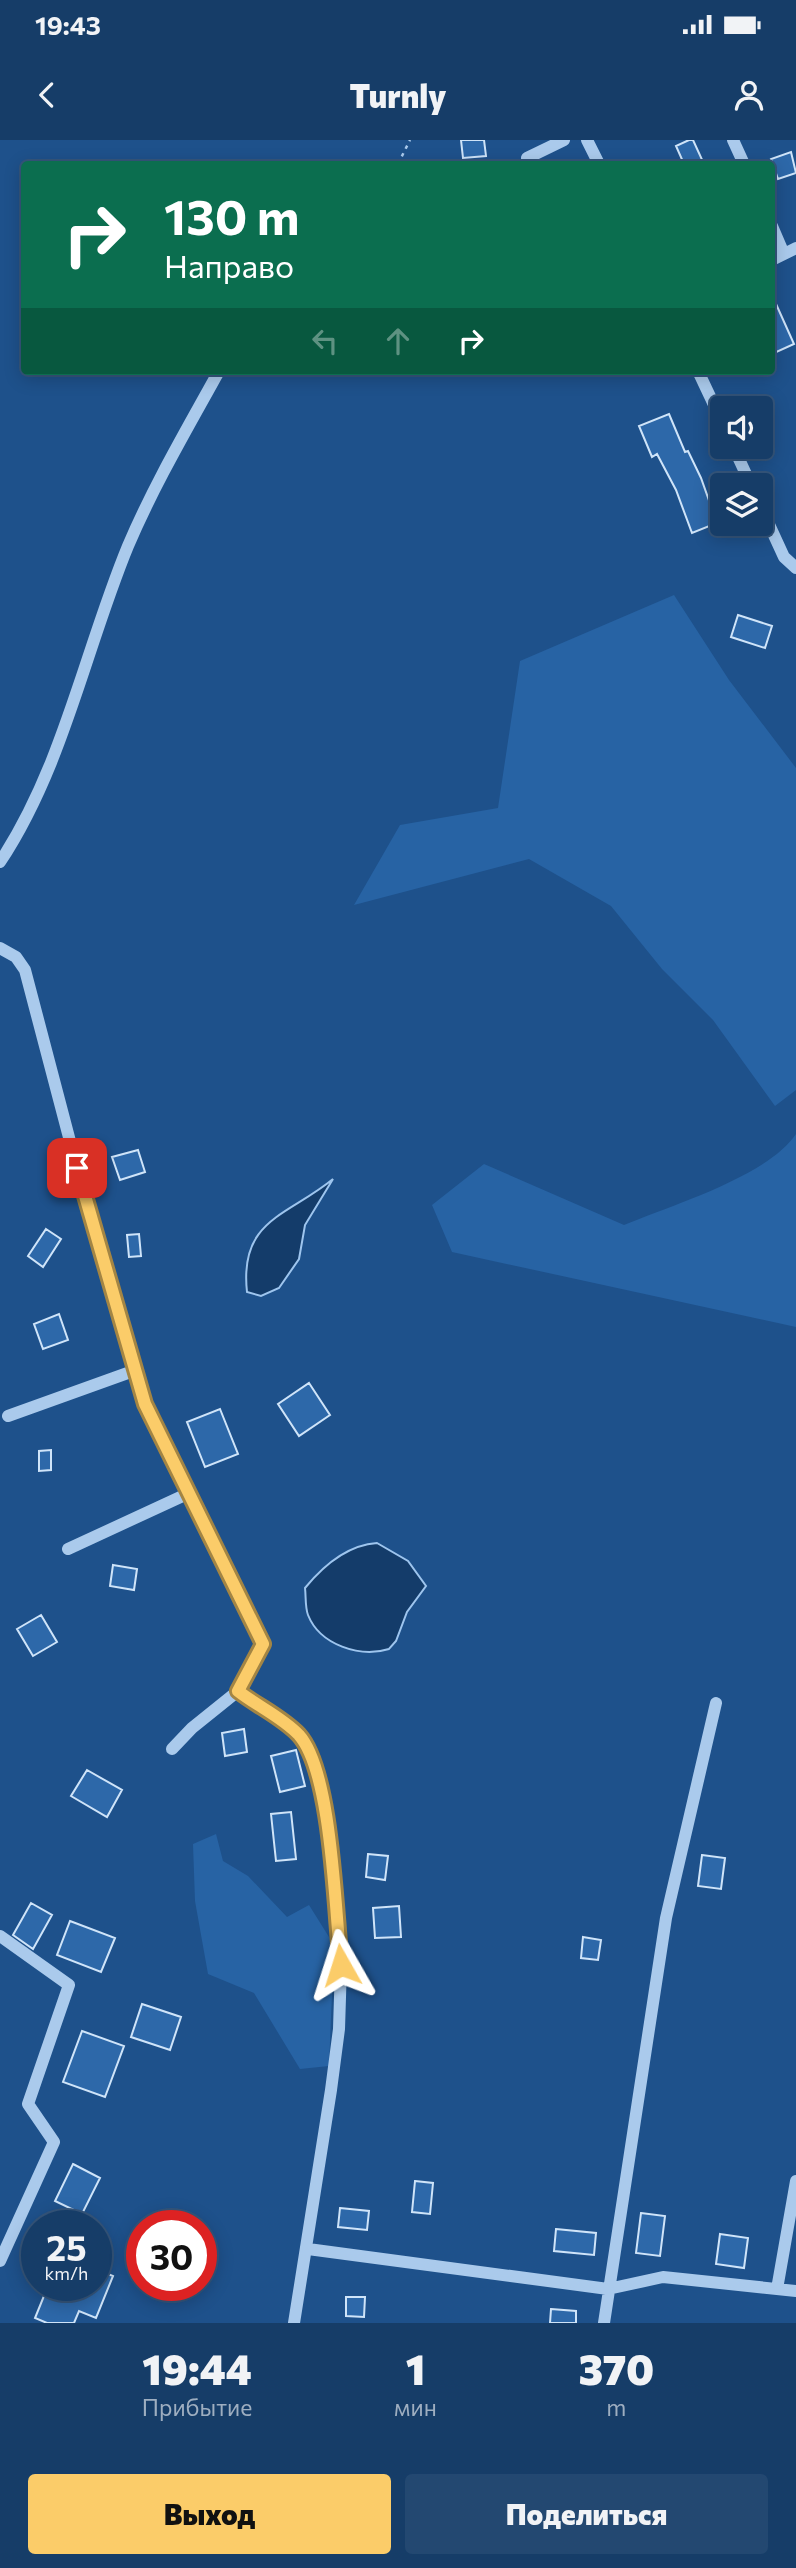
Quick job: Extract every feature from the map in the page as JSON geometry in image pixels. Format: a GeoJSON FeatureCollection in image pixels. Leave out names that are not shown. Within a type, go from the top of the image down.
{"type":"FeatureCollection","features":[{"type":"Feature","properties":{"kind":"street"},"geometry":{"type":"LineString","coordinates":[[527,158],[564,140]]}},
{"type":"Feature","properties":{"kind":"street"},"geometry":{"type":"LineString","coordinates":[[587,140],[598,161]]}},
{"type":"Feature","properties":{"kind":"street"},"geometry":{"type":"LineString","coordinates":[[733,140],[743,161]]}},
{"type":"Feature","properties":{"kind":"street"},"geometry":{"type":"LineString","coordinates":[[775,230],[790,251]]}},
{"type":"Feature","properties":{"kind":"street"},"geometry":{"type":"LineString","coordinates":[[0,862],[38,791],[128,547],[160,477],[217,375]]}},
{"type":"Feature","properties":{"kind":"street"},"geometry":{"type":"LineString","coordinates":[[700,375],[710,396]]}},
{"type":"Feature","properties":{"kind":"street"},"geometry":{"type":"LineString","coordinates":[[773,532],[785,557],[796,568]]}},
{"type":"Feature","properties":{"kind":"street"},"geometry":{"type":"LineString","coordinates":[[0,948],[16,957],[25,970],[145,1404],[263,1644],[238,1691],[192,1728],[172,1749]]}},
{"type":"Feature","properties":{"kind":"street"},"geometry":{"type":"LineString","coordinates":[[8,1416],[136,1370]]}},
{"type":"Feature","properties":{"kind":"street"},"geometry":{"type":"LineString","coordinates":[[68,1549],[187,1494]]}},
{"type":"Feature","properties":{"kind":"street"},"geometry":{"type":"LineString","coordinates":[[238,1691],[298,1734],[312,1753],[322,1784],[341,1965],[339,2029],[309,2249],[295,2323]]}},
{"type":"Feature","properties":{"kind":"street"},"geometry":{"type":"LineString","coordinates":[[604,2323],[666,1918],[716,1703]]}},
{"type":"Feature","properties":{"kind":"street"},"geometry":{"type":"LineString","coordinates":[[0,1936],[69,1985],[28,2104],[54,2141],[3,2246],[0,2260]]}},
{"type":"Feature","properties":{"kind":"street"},"geometry":{"type":"LineString","coordinates":[[777,2289],[796,2180]]}},
{"type":"Feature","properties":{"kind":"street"},"geometry":{"type":"LineString","coordinates":[[309,2249],[608,2289],[663,2277],[796,2291]]}},
{"type":"Feature","properties":{"kind":"path"},"geometry":{"type":"LineString","coordinates":[[400,161],[410,140]]}},
{"type":"Feature","properties":{"kind":"shaded area"},"geometry":{"type":"Polygon","coordinates":[[[674,595],[729,680],[796,768],[796,1090],[775,1106],[713,1020],[662,969],[611,906],[529,859],[354,905],[400,825],[498,808],[520,661],[674,595]]]}},
{"type":"Feature","properties":{"kind":"shaded area"},"geometry":{"type":"Polygon","coordinates":[[[796,1134],[796,1327],[452,1252],[432,1205],[484,1164],[624,1225],[742,1176],[783,1149],[796,1134]]]}},
{"type":"Feature","properties":{"kind":"shaded area"},"geometry":{"type":"Polygon","coordinates":[[[333,1179],[305,1225],[299,1259],[279,1288],[261,1296],[247,1292],[247,1268],[251,1249],[259,1234],[270,1222],[333,1179]]]}},
{"type":"Feature","properties":{"kind":"shaded area"},"geometry":{"type":"Polygon","coordinates":[[[377,1543],[408,1561],[426,1586],[407,1612],[396,1641],[389,1649],[366,1652],[342,1647],[322,1634],[314,1625],[307,1612],[305,1588],[320,1572],[346,1552],[377,1543]]]}},
{"type":"Feature","properties":{"kind":"shaded area"},"geometry":{"type":"Polygon","coordinates":[[[216,1834],[223,1861],[248,1876],[287,1917],[309,1905],[334,1945],[329,2066],[300,2069],[254,1993],[208,1974],[195,1901],[193,1844],[216,1834]]]}},
{"type":"Feature","properties":{"kind":"building"},"geometry":{"type":"Polygon","coordinates":[[[461,140],[484,140],[486,156],[463,158],[461,140]]]}},
{"type":"Feature","properties":{"kind":"building"},"geometry":{"type":"Polygon","coordinates":[[[693,140],[703,161],[683,161],[676,146],[693,140]]]}},
{"type":"Feature","properties":{"kind":"building"},"geometry":{"type":"Polygon","coordinates":[[[791,152],[796,173],[778,179],[775,161],[771,159],[791,152]]]}},
{"type":"Feature","properties":{"kind":"building"},"geometry":{"type":"Polygon","coordinates":[[[775,302],[794,344],[775,353],[775,302]]]}},
{"type":"Feature","properties":{"kind":"building"},"geometry":{"type":"Polygon","coordinates":[[[669,414],[685,452],[688,451],[701,478],[710,503],[710,526],[692,533],[676,490],[657,454],[652,457],[639,426],[669,414]]]}},
{"type":"Feature","properties":{"kind":"building"},"geometry":{"type":"Polygon","coordinates":[[[738,615],[772,626],[765,648],[731,637],[738,615]]]}},
{"type":"Feature","properties":{"kind":"building"},"geometry":{"type":"Polygon","coordinates":[[[138,1150],[145,1172],[120,1180],[112,1157],[138,1150]]]}},
{"type":"Feature","properties":{"kind":"building"},"geometry":{"type":"Polygon","coordinates":[[[46,1229],[61,1239],[43,1267],[28,1256],[46,1229]]]}},
{"type":"Feature","properties":{"kind":"building"},"geometry":{"type":"Polygon","coordinates":[[[139,1234],[141,1256],[129,1257],[127,1235],[139,1234]]]}},
{"type":"Feature","properties":{"kind":"building"},"geometry":{"type":"Polygon","coordinates":[[[59,1314],[68,1340],[43,1349],[34,1324],[59,1314]]]}},
{"type":"Feature","properties":{"kind":"building"},"geometry":{"type":"Polygon","coordinates":[[[309,1383],[330,1415],[299,1436],[278,1404],[309,1383]]]}},
{"type":"Feature","properties":{"kind":"building"},"geometry":{"type":"Polygon","coordinates":[[[220,1409],[238,1454],[205,1467],[187,1422],[220,1409]]]}},
{"type":"Feature","properties":{"kind":"building"},"geometry":{"type":"Polygon","coordinates":[[[51,1450],[51,1470],[39,1471],[39,1451],[51,1450]]]}},
{"type":"Feature","properties":{"kind":"building"},"geometry":{"type":"Polygon","coordinates":[[[113,1565],[137,1569],[134,1590],[110,1586],[113,1565]]]}},
{"type":"Feature","properties":{"kind":"building"},"geometry":{"type":"Polygon","coordinates":[[[41,1615],[57,1642],[33,1656],[17,1629],[41,1615]]]}},
{"type":"Feature","properties":{"kind":"building"},"geometry":{"type":"Polygon","coordinates":[[[244,1729],[247,1752],[225,1756],[222,1733],[244,1729]]]}},
{"type":"Feature","properties":{"kind":"building"},"geometry":{"type":"Polygon","coordinates":[[[296,1750],[305,1786],[280,1792],[271,1756],[296,1750]]]}},
{"type":"Feature","properties":{"kind":"building"},"geometry":{"type":"Polygon","coordinates":[[[87,1770],[122,1790],[107,1817],[71,1796],[87,1770]]]}},
{"type":"Feature","properties":{"kind":"building"},"geometry":{"type":"Polygon","coordinates":[[[291,1812],[296,1859],[276,1861],[271,1814],[291,1812]]]}},
{"type":"Feature","properties":{"kind":"building"},"geometry":{"type":"Polygon","coordinates":[[[368,1854],[388,1856],[385,1880],[366,1877],[368,1854]]]}},
{"type":"Feature","properties":{"kind":"building"},"geometry":{"type":"Polygon","coordinates":[[[702,1855],[725,1858],[721,1889],[698,1886],[702,1855]]]}},
{"type":"Feature","properties":{"kind":"building"},"geometry":{"type":"Polygon","coordinates":[[[31,1903],[52,1915],[33,1949],[13,1935],[31,1903]]]}},
{"type":"Feature","properties":{"kind":"building"},"geometry":{"type":"Polygon","coordinates":[[[399,1906],[401,1937],[375,1938],[373,1908],[399,1906]]]}},
{"type":"Feature","properties":{"kind":"building"},"geometry":{"type":"Polygon","coordinates":[[[70,1921],[115,1938],[101,1972],[57,1955],[70,1921]]]}},
{"type":"Feature","properties":{"kind":"building"},"geometry":{"type":"Polygon","coordinates":[[[583,1937],[601,1940],[598,1960],[581,1958],[583,1937]]]}},
{"type":"Feature","properties":{"kind":"building"},"geometry":{"type":"Polygon","coordinates":[[[142,2004],[181,2017],[170,2050],[131,2037],[142,2004]]]}},
{"type":"Feature","properties":{"kind":"building"},"geometry":{"type":"Polygon","coordinates":[[[82,2031],[124,2046],[105,2097],[63,2082],[82,2031]]]}},
{"type":"Feature","properties":{"kind":"building"},"geometry":{"type":"Polygon","coordinates":[[[73,2164],[100,2178],[84,2210],[74,2210],[55,2201],[73,2164]]]}},
{"type":"Feature","properties":{"kind":"building"},"geometry":{"type":"Polygon","coordinates":[[[415,2181],[433,2183],[430,2214],[412,2212],[415,2181]]]}},
{"type":"Feature","properties":{"kind":"building"},"geometry":{"type":"Polygon","coordinates":[[[340,2208],[369,2211],[367,2230],[338,2227],[340,2208]]]}},
{"type":"Feature","properties":{"kind":"building"},"geometry":{"type":"Polygon","coordinates":[[[641,2213],[665,2216],[660,2256],[636,2253],[641,2213]]]}},
{"type":"Feature","properties":{"kind":"building"},"geometry":{"type":"Polygon","coordinates":[[[556,2229],[596,2233],[594,2255],[554,2251],[556,2229]]]}},
{"type":"Feature","properties":{"kind":"building"},"geometry":{"type":"Polygon","coordinates":[[[720,2234],[748,2238],[744,2268],[716,2264],[720,2234]]]}},
{"type":"Feature","properties":{"kind":"building"},"geometry":{"type":"Polygon","coordinates":[[[346,2297],[365,2297],[364,2317],[346,2316],[346,2297]]]}},
{"type":"Feature","properties":{"kind":"building"},"geometry":{"type":"Polygon","coordinates":[[[42,2301],[103,2301],[96,2318],[79,2311],[74,2323],[47,2323],[35,2318],[42,2301]]]}},
{"type":"Feature","properties":{"kind":"building"},"geometry":{"type":"Polygon","coordinates":[[[551,2309],[576,2311],[576,2323],[550,2323],[551,2309]]]}},
{"type":"Feature","properties":{"kind":"route"},"geometry":{"type":"LineString","coordinates":[[77,1168],[145,1404],[172,1464],[248,1609],[263,1644],[257,1660],[238,1691],[298,1734],[312,1753],[322,1784],[341,1965]]}}]}
